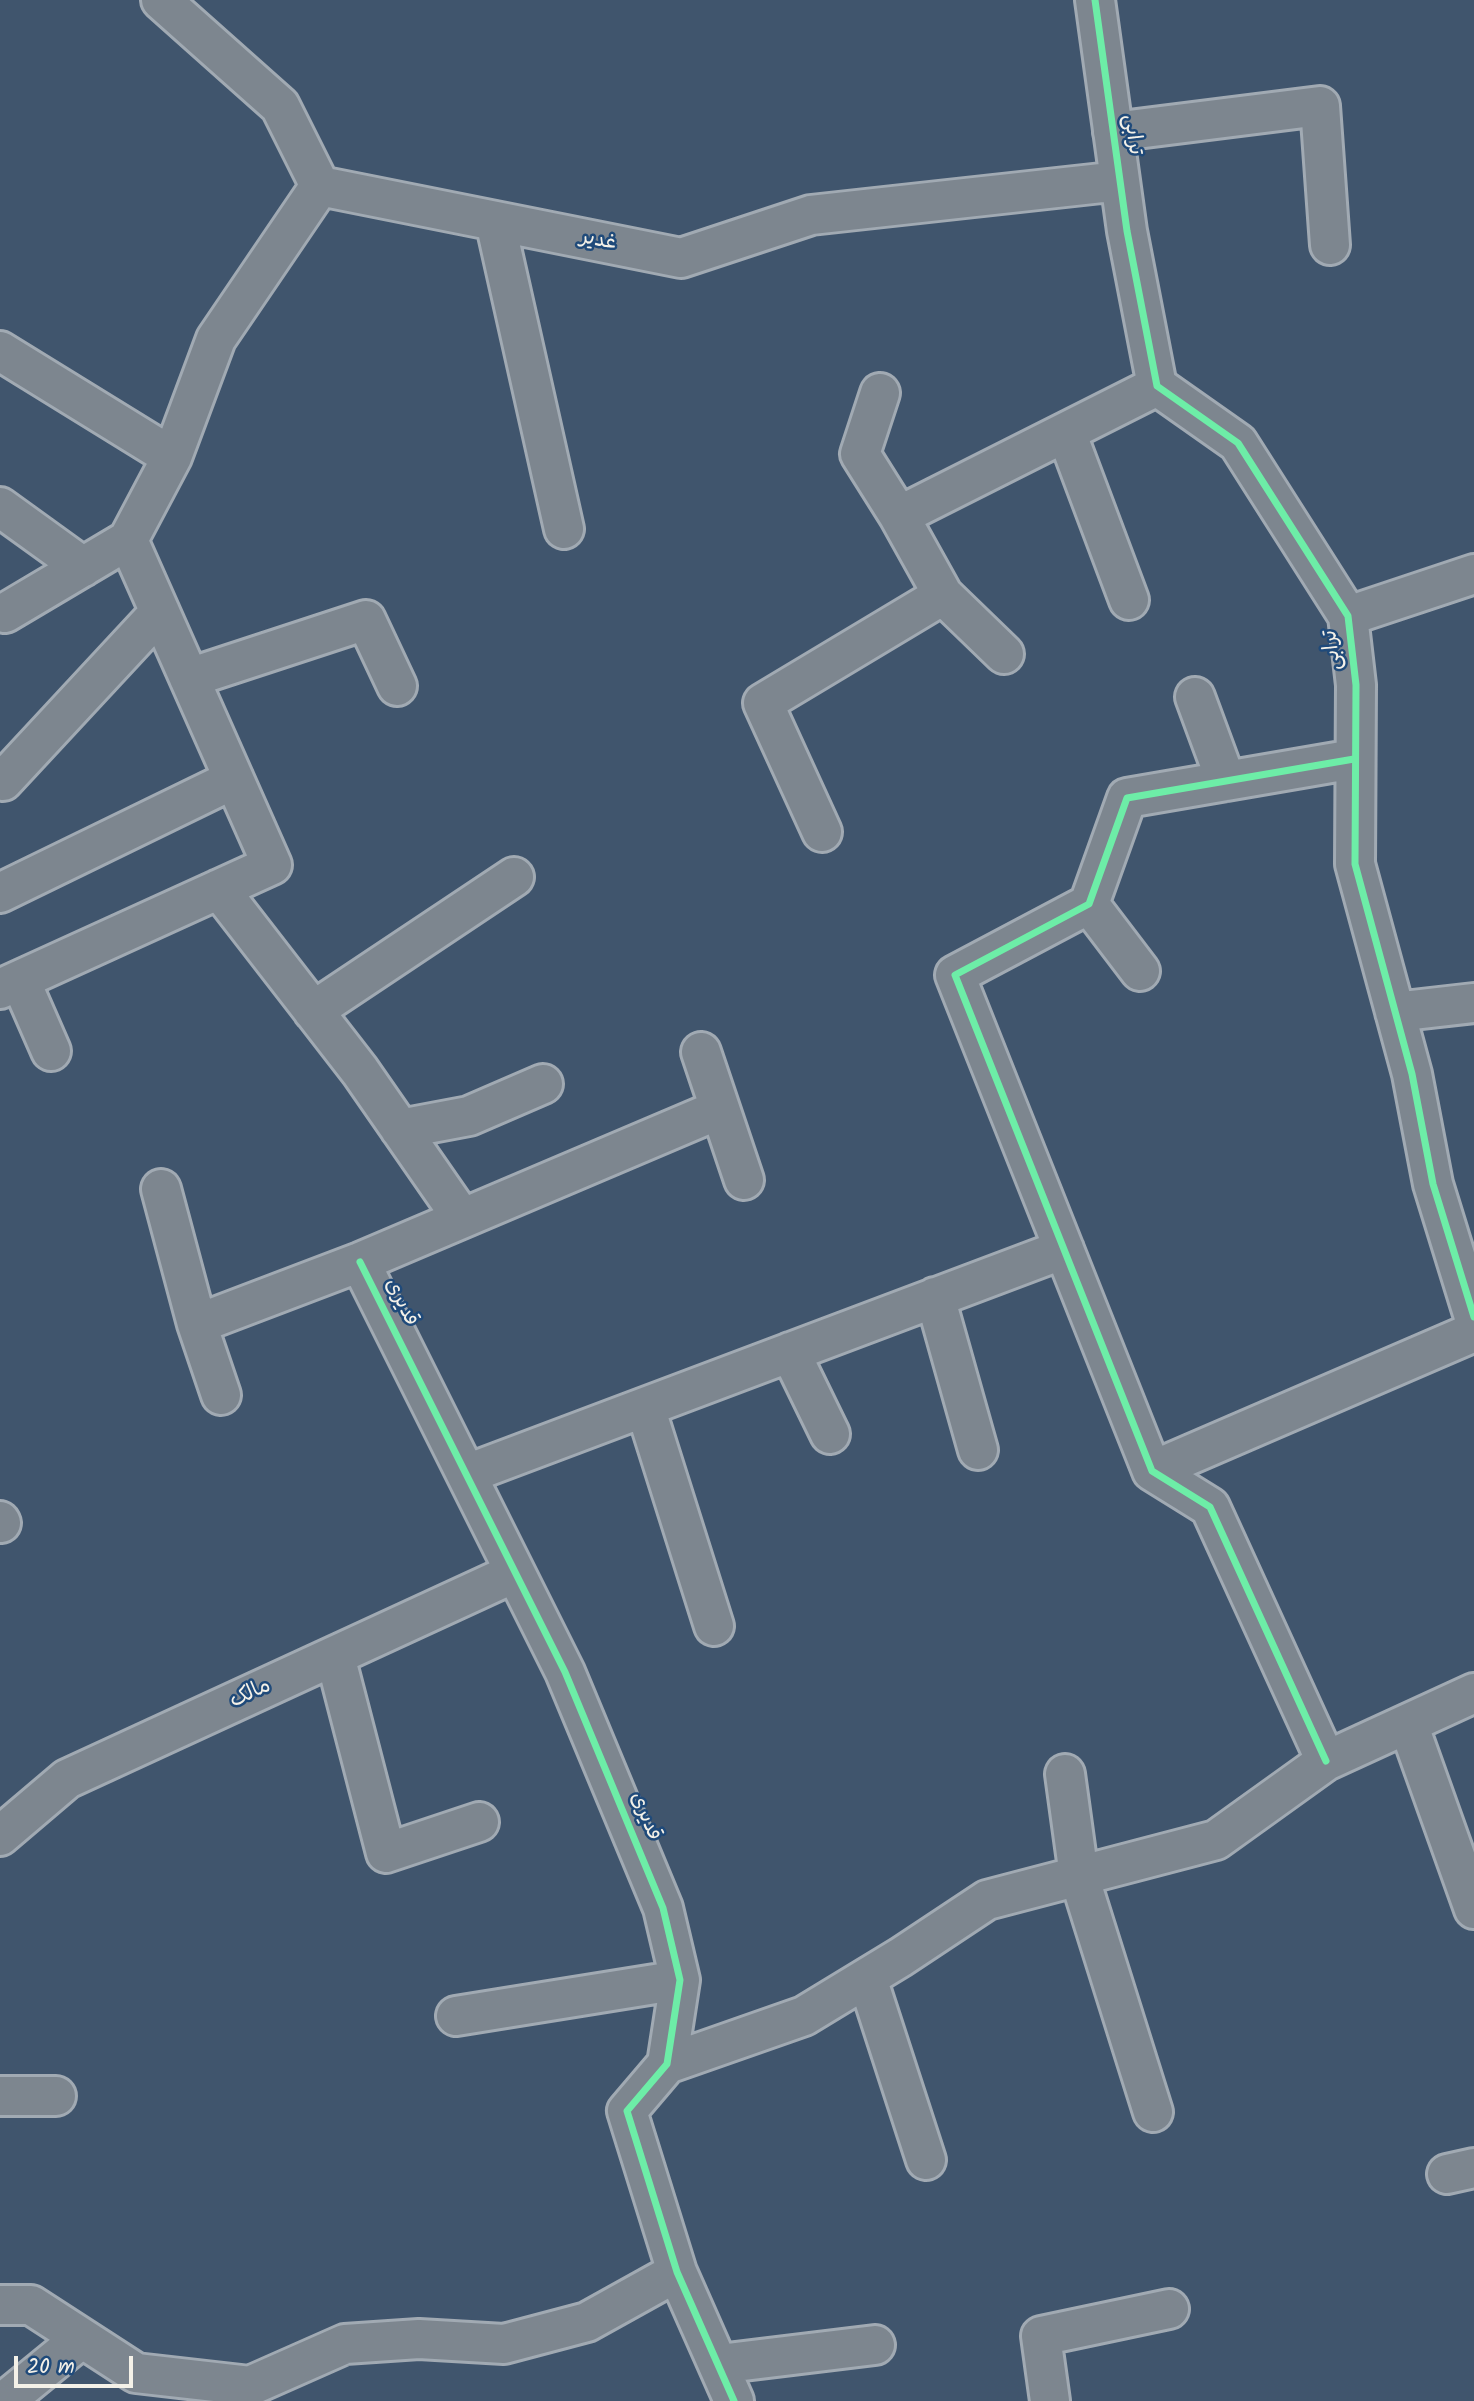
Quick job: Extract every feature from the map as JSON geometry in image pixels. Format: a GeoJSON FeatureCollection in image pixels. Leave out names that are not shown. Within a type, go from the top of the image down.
{"type":"FeatureCollection","features":[{"type":"Feature","properties":{"kind":"street","name":"ترابی"},"geometry":{"type":"LineString","coordinates":[[1095,0],[1126,231],[1157,386],[1238,443],[1348,616],[1356,685],[1355,864],[1412,1074],[1433,1184],[1474,1317]]}},
{"type":"Feature","properties":{"kind":"street"},"geometry":{"type":"LineString","coordinates":[[5,613],[128,540],[172,457],[216,339],[320,186],[280,106],[171,2]]}},
{"type":"Feature","properties":{"kind":"street"},"geometry":{"type":"LineString","coordinates":[[1113,132],[1320,106],[1330,245]]}},
{"type":"Feature","properties":{"kind":"street","name":"غدیر"},"geometry":{"type":"LineString","coordinates":[[320,186],[681,258],[811,215],[1120,181]]}},
{"type":"Feature","properties":{"kind":"street"},"geometry":{"type":"LineString","coordinates":[[495,221],[564,529]]}},
{"type":"Feature","properties":{"kind":"street"},"geometry":{"type":"LineString","coordinates":[[0,351],[172,457]]}},
{"type":"Feature","properties":{"kind":"street"},"geometry":{"type":"LineString","coordinates":[[899,516],[1157,386]]}},
{"type":"Feature","properties":{"kind":"street"},"geometry":{"type":"LineString","coordinates":[[880,393],[860,454],[899,516],[943,595],[1004,654]]}},
{"type":"Feature","properties":{"kind":"street"},"geometry":{"type":"LineString","coordinates":[[1066,432],[1129,600]]}},
{"type":"Feature","properties":{"kind":"street"},"geometry":{"type":"LineString","coordinates":[[0,507],[83,567]]}},
{"type":"Feature","properties":{"kind":"street"},"geometry":{"type":"LineString","coordinates":[[51,1051],[10,984],[272,865],[128,540]]}},
{"type":"Feature","properties":{"kind":"street"},"geometry":{"type":"LineString","coordinates":[[1348,616],[1474,574]]}},
{"type":"Feature","properties":{"kind":"street"},"geometry":{"type":"LineString","coordinates":[[822,832],[763,703],[943,595]]}},
{"type":"Feature","properties":{"kind":"street"},"geometry":{"type":"LineString","coordinates":[[0,779],[3,781],[160,612]]}},
{"type":"Feature","properties":{"kind":"street"},"geometry":{"type":"LineString","coordinates":[[189,678],[366,620],[397,686]]}},
{"type":"Feature","properties":{"kind":"street"},"geometry":{"type":"LineString","coordinates":[[1195,696],[1226,781]]}},
{"type":"Feature","properties":{"kind":"street"},"geometry":{"type":"LineString","coordinates":[[1326,1761],[1210,1507],[1152,1471],[955,975],[1089,904],[1127,798],[1354,759]]}},
{"type":"Feature","properties":{"kind":"street"},"geometry":{"type":"LineString","coordinates":[[0,892],[234,779]]}},
{"type":"Feature","properties":{"kind":"street"},"geometry":{"type":"LineString","coordinates":[[313,1012],[514,877]]}},
{"type":"Feature","properties":{"kind":"street"},"geometry":{"type":"LineString","coordinates":[[219,889],[360,1071],[462,1218]]}},
{"type":"Feature","properties":{"kind":"street"},"geometry":{"type":"LineString","coordinates":[[1089,904],[1140,971]]}},
{"type":"Feature","properties":{"kind":"street"},"geometry":{"type":"LineString","coordinates":[[1395,1012],[1474,1003]]}},
{"type":"Feature","properties":{"kind":"street"},"geometry":{"type":"LineString","coordinates":[[701,1052],[744,1180]]}},
{"type":"Feature","properties":{"kind":"street"},"geometry":{"type":"LineString","coordinates":[[400,1129],[469,1116],[542,1084]]}},
{"type":"Feature","properties":{"kind":"street"},"geometry":{"type":"LineString","coordinates":[[197,1324],[360,1262],[720,1109]]}},
{"type":"Feature","properties":{"kind":"street"},"geometry":{"type":"LineString","coordinates":[[161,1189],[197,1324],[221,1395]]}},
{"type":"Feature","properties":{"kind":"street"},"geometry":{"type":"LineString","coordinates":[[467,1474],[1063,1249]]}},
{"type":"Feature","properties":{"kind":"street","name":"قدیری"},"geometry":{"type":"LineString","coordinates":[[360,1262],[565,1672],[663,1908],[680,1980],[667,2064]]}},
{"type":"Feature","properties":{"kind":"street"},"geometry":{"type":"LineString","coordinates":[[935,1297],[978,1450]]}},
{"type":"Feature","properties":{"kind":"street"},"geometry":{"type":"LineString","coordinates":[[1152,1471],[1474,1332]]}},
{"type":"Feature","properties":{"kind":"street"},"geometry":{"type":"LineString","coordinates":[[790,1352],[830,1434]]}},
{"type":"Feature","properties":{"kind":"street"},"geometry":{"type":"LineString","coordinates":[[645,1406],[714,1626]]}},
{"type":"Feature","properties":{"kind":"street","name":"مالک"},"geometry":{"type":"LineString","coordinates":[[0,1836],[67,1779],[514,1573]]}},
{"type":"Feature","properties":{"kind":"street"},"geometry":{"type":"LineString","coordinates":[[335,1656],[386,1853],[478,1822]]}},
{"type":"Feature","properties":{"kind":"street"},"geometry":{"type":"LineString","coordinates":[[734,2401],[677,2272],[627,2111],[667,2064],[804,2016],[987,1900],[1216,1840],[1326,1761],[1474,1693]]}},
{"type":"Feature","properties":{"kind":"street"},"geometry":{"type":"LineString","coordinates":[[1408,1724],[1474,1909]]}},
{"type":"Feature","properties":{"kind":"street"},"geometry":{"type":"LineString","coordinates":[[1065,1774],[1079,1876],[1153,2112]]}},
{"type":"Feature","properties":{"kind":"street"},"geometry":{"type":"LineString","coordinates":[[867,1978],[926,2160]]}},
{"type":"Feature","properties":{"kind":"street"},"geometry":{"type":"LineString","coordinates":[[456,2016],[680,1980]]}},
{"type":"Feature","properties":{"kind":"street"},"geometry":{"type":"LineString","coordinates":[[0,2096],[56,2096]]}},
{"type":"Feature","properties":{"kind":"street"},"geometry":{"type":"LineString","coordinates":[[0,2305],[31,2305],[136,2373],[250,2394],[345,2344],[419,2339],[504,2344],[587,2322],[677,2272]]}},
{"type":"Feature","properties":{"kind":"street"},"geometry":{"type":"LineString","coordinates":[[1051,2401],[1041,2336],[1169,2309]]}},
{"type":"Feature","properties":{"kind":"street"},"geometry":{"type":"LineString","coordinates":[[5,2401],[82,2338]]}},
{"type":"Feature","properties":{"kind":"street"},"geometry":{"type":"LineString","coordinates":[[719,2364],[875,2345]]}},
{"type":"Feature","properties":{"kind":"cycle path"},"geometry":{"type":"LineString","coordinates":[[1095,0],[1127,231],[1157,386],[1238,443],[1348,616],[1356,685],[1355,864],[1412,1074],[1433,1184],[1474,1317]]}},
{"type":"Feature","properties":{"kind":"cycle path"},"geometry":{"type":"LineString","coordinates":[[1326,1761],[1210,1507],[1152,1471],[955,975],[1089,904],[1127,798],[1354,759]]}},
{"type":"Feature","properties":{"kind":"cycle path"},"geometry":{"type":"LineString","coordinates":[[360,1262],[565,1672],[663,1908],[680,1980],[667,2064],[627,2111],[677,2272],[734,2401]]}}]}
